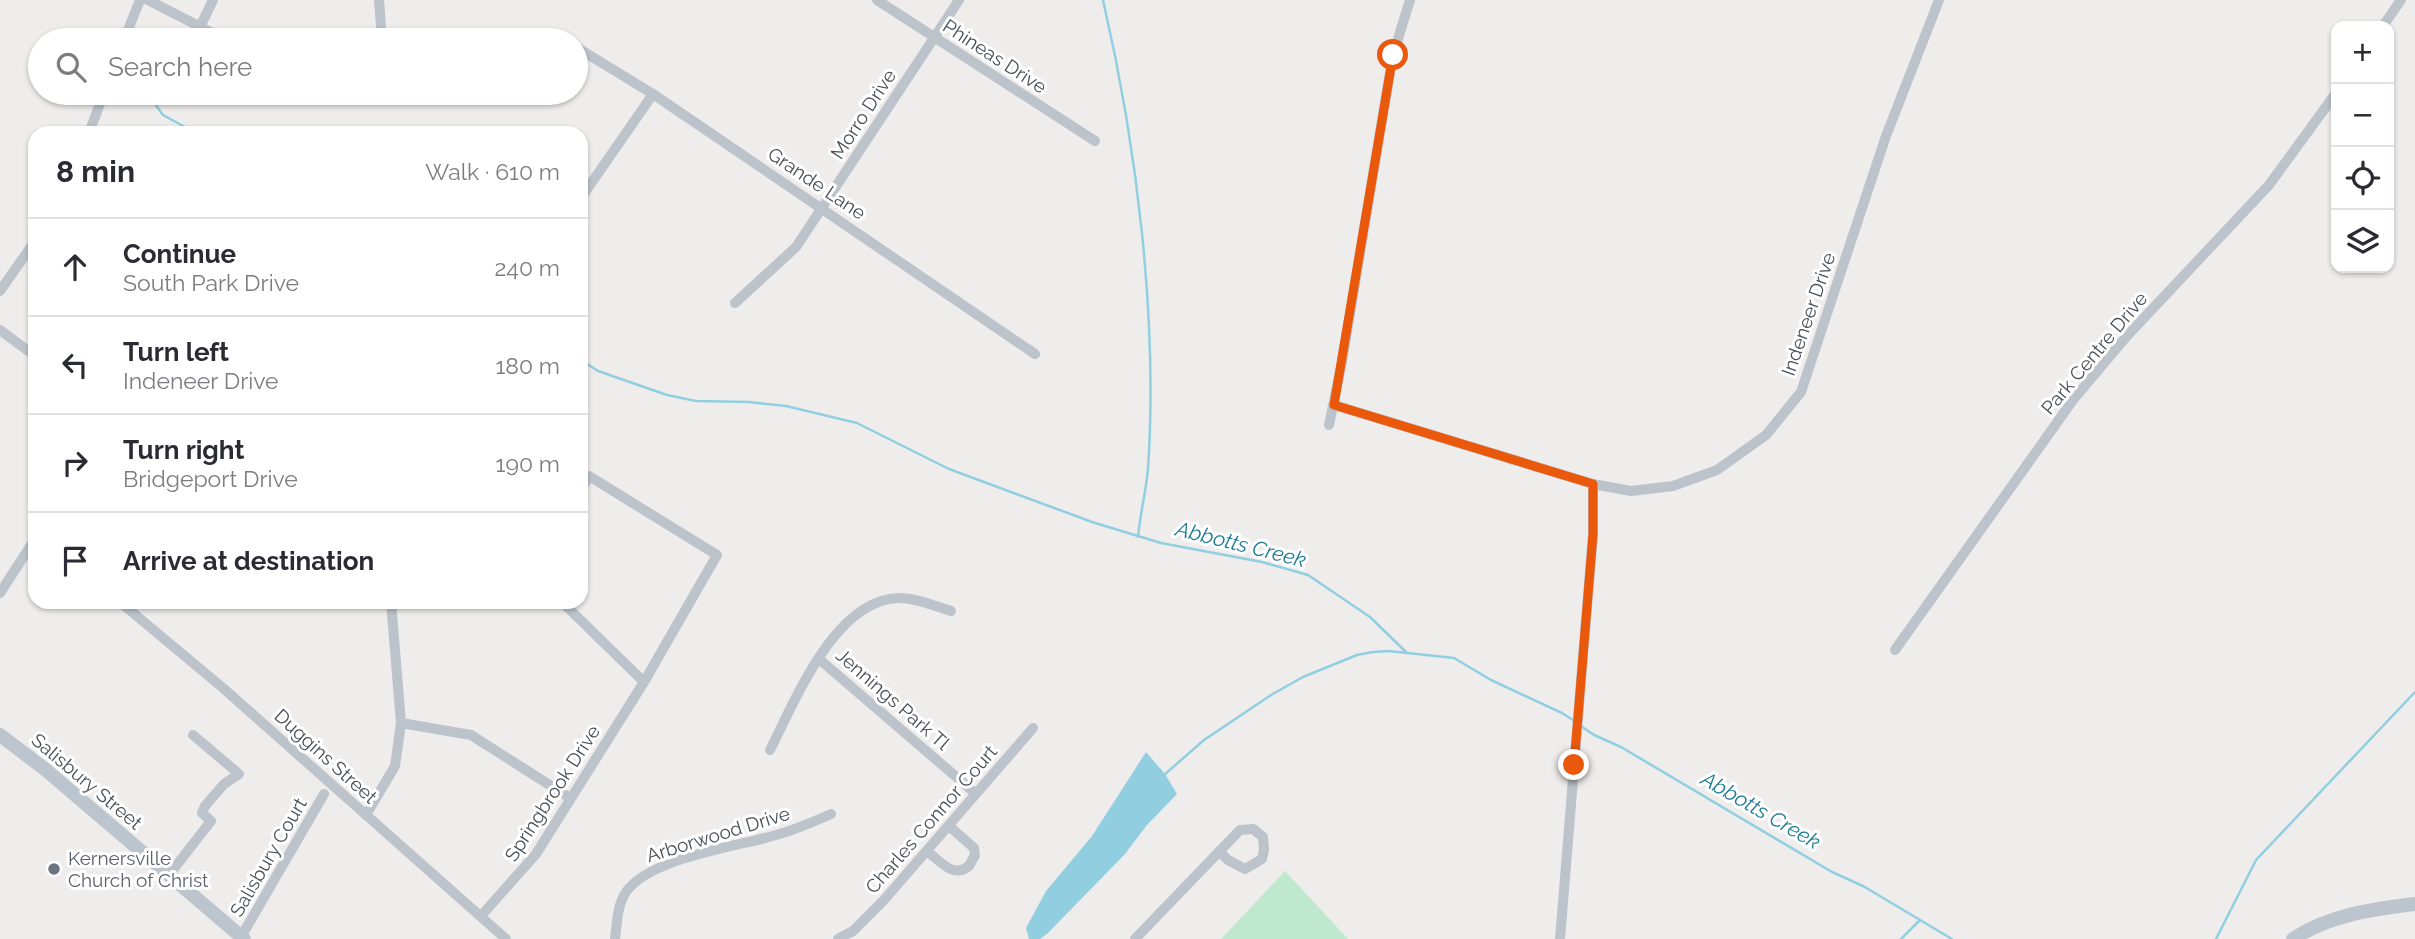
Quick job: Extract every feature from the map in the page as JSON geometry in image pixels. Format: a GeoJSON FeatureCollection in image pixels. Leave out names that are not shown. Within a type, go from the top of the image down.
{"type":"FeatureCollection","features":[{"type":"Feature","properties":{"kind":"main road","name":"Salisbury Street"},"geometry":{"type":"LineString","coordinates":[[0,735],[46,770],[243,938]]}},
{"type":"Feature","properties":{"kind":"main road"},"geometry":{"type":"LineString","coordinates":[[2292,939],[2350,914],[2415,904]]}},
{"type":"Feature","properties":{"kind":"street"},"geometry":{"type":"LineString","coordinates":[[129,28],[140,0]]}},
{"type":"Feature","properties":{"kind":"street"},"geometry":{"type":"LineString","coordinates":[[148,0],[200,27],[213,0]]}},
{"type":"Feature","properties":{"kind":"street"},"geometry":{"type":"LineString","coordinates":[[379,0],[381,28]]}},
{"type":"Feature","properties":{"kind":"street","name":"Phineas Drive"},"geometry":{"type":"LineString","coordinates":[[877,0],[1095,141]]}},
{"type":"Feature","properties":{"kind":"street","name":"Morro Drive"},"geometry":{"type":"LineString","coordinates":[[735,303],[796,247],[959,0]]}},
{"type":"Feature","properties":{"kind":"street"},"geometry":{"type":"LineString","coordinates":[[1329,425],[1389,78],[1410,0]]}},
{"type":"Feature","properties":{"kind":"street","name":"Indeneer Drive"},"geometry":{"type":"LineString","coordinates":[[1334,405],[1593,484],[1631,491],[1673,486],[1717,470],[1766,435],[1801,392],[1886,136],[1939,0]]}},
{"type":"Feature","properties":{"kind":"street"},"geometry":{"type":"LineString","coordinates":[[2386,21],[2401,0]]}},
{"type":"Feature","properties":{"kind":"street","name":"Grande Lane"},"geometry":{"type":"LineString","coordinates":[[588,54],[653,94],[1035,354]]}},
{"type":"Feature","properties":{"kind":"street"},"geometry":{"type":"LineString","coordinates":[[588,188],[653,94]]}},
{"type":"Feature","properties":{"kind":"street","name":"Park Centre Drive"},"geometry":{"type":"LineString","coordinates":[[1895,650],[2073,400],[2126,337],[2269,184],[2331,100]]}},
{"type":"Feature","properties":{"kind":"street"},"geometry":{"type":"LineString","coordinates":[[92,126],[100,105]]}},
{"type":"Feature","properties":{"kind":"street"},"geometry":{"type":"LineString","coordinates":[[0,290],[28,251]]}},
{"type":"Feature","properties":{"kind":"street"},"geometry":{"type":"LineString","coordinates":[[0,330],[28,351]]}},
{"type":"Feature","properties":{"kind":"street","name":"Springbrook Drive"},"geometry":{"type":"LineString","coordinates":[[481,916],[522,872],[556,824],[644,682],[717,555],[588,478]]}},
{"type":"Feature","properties":{"kind":"street"},"geometry":{"type":"LineString","coordinates":[[1560,939],[1593,534],[1593,484]]}},
{"type":"Feature","properties":{"kind":"street"},"geometry":{"type":"LineString","coordinates":[[0,593],[28,550]]}},
{"type":"Feature","properties":{"kind":"street"},"geometry":{"type":"LineString","coordinates":[[770,750],[805,682],[850,618],[873,603],[900,598],[951,611]]}},
{"type":"Feature","properties":{"kind":"street","name":"Duggins Street"},"geometry":{"type":"LineString","coordinates":[[128,609],[223,688],[506,939]]}},
{"type":"Feature","properties":{"kind":"street"},"geometry":{"type":"LineString","coordinates":[[366,815],[394,766],[401,723],[392,609]]}},
{"type":"Feature","properties":{"kind":"street"},"geometry":{"type":"LineString","coordinates":[[569,609],[644,682]]}},
{"type":"Feature","properties":{"kind":"street","name":"Jennings Park Tl"},"geometry":{"type":"LineString","coordinates":[[820,659],[975,793]]}},
{"type":"Feature","properties":{"kind":"street"},"geometry":{"type":"LineString","coordinates":[[401,723],[471,735],[570,798]]}},
{"type":"Feature","properties":{"kind":"street","name":"Charles Connor Court"},"geometry":{"type":"LineString","coordinates":[[838,939],[856,935],[1033,728]]}},
{"type":"Feature","properties":{"kind":"street"},"geometry":{"type":"LineString","coordinates":[[169,875],[211,821],[202,813],[205,806],[224,785],[239,774],[193,735]]}},
{"type":"Feature","properties":{"kind":"street","name":"Salisbury Court"},"geometry":{"type":"LineString","coordinates":[[243,938],[324,794]]}},
{"type":"Feature","properties":{"kind":"street","name":"Arborwood Drive"},"geometry":{"type":"LineString","coordinates":[[615,939],[622,900],[635,881],[646,873],[785,832],[831,814]]}},
{"type":"Feature","properties":{"kind":"street"},"geometry":{"type":"LineString","coordinates":[[927,851],[950,870],[958,872],[969,866],[975,855],[974,848],[949,826]]}},
{"type":"Feature","properties":{"kind":"street"},"geometry":{"type":"LineString","coordinates":[[1135,939],[1219,851]]}},
{"type":"Feature","properties":{"kind":"green space"},"geometry":{"type":"Polygon","coordinates":[[[1285,871],[1348,939],[1221,939],[1285,871]]]}},
{"type":"Feature","properties":{"kind":"water"},"geometry":{"type":"Polygon","coordinates":[[[1146,752],[1165,774],[1177,794],[1147,825],[1125,854],[1047,934],[1040,939],[1029,939],[1026,928],[1046,891],[1092,836],[1146,752]]]}},
{"type":"Feature","properties":{"kind":"waterway"},"geometry":{"type":"LineString","coordinates":[[1103,0],[1135,173],[1147,293],[1150,353],[1148,469],[1138,537]]}},
{"type":"Feature","properties":{"kind":"waterway","name":"Abbotts Creek"},"geometry":{"type":"LineString","coordinates":[[156,105],[163,115],[183,126]]}},
{"type":"Feature","properties":{"kind":"waterway","name":"Abbotts Creek"},"geometry":{"type":"LineString","coordinates":[[588,365],[598,371],[667,395],[696,401],[786,406],[857,423],[949,469],[1092,522],[1161,543],[1262,562],[1308,575],[1370,617],[1406,652]]}},
{"type":"Feature","properties":{"kind":"waterway"},"geometry":{"type":"LineString","coordinates":[[1164,775],[1204,740],[1271,695],[1303,677],[1357,655],[1373,652],[1389,651],[1454,658],[1491,680],[1573,720]]}},
{"type":"Feature","properties":{"kind":"waterway"},"geometry":{"type":"LineString","coordinates":[[2216,939],[2256,860],[2415,692]]}},
{"type":"Feature","properties":{"kind":"waterway","name":"Abbotts Creek"},"geometry":{"type":"LineString","coordinates":[[1581,726],[1952,939]]}},
{"type":"Feature","properties":{"kind":"waterway"},"geometry":{"type":"LineString","coordinates":[[1901,939],[1920,920]]}},
{"type":"Feature","properties":{"kind":"place","name":"Kernersville Church of Christ"},"geometry":{"type":"Point","coordinates":[54,869]}},
{"type":"Feature","properties":{"kind":"route"},"geometry":{"type":"LineString","coordinates":[[1393,55],[1334,405],[1593,484],[1593,534],[1574,765]]}}]}
